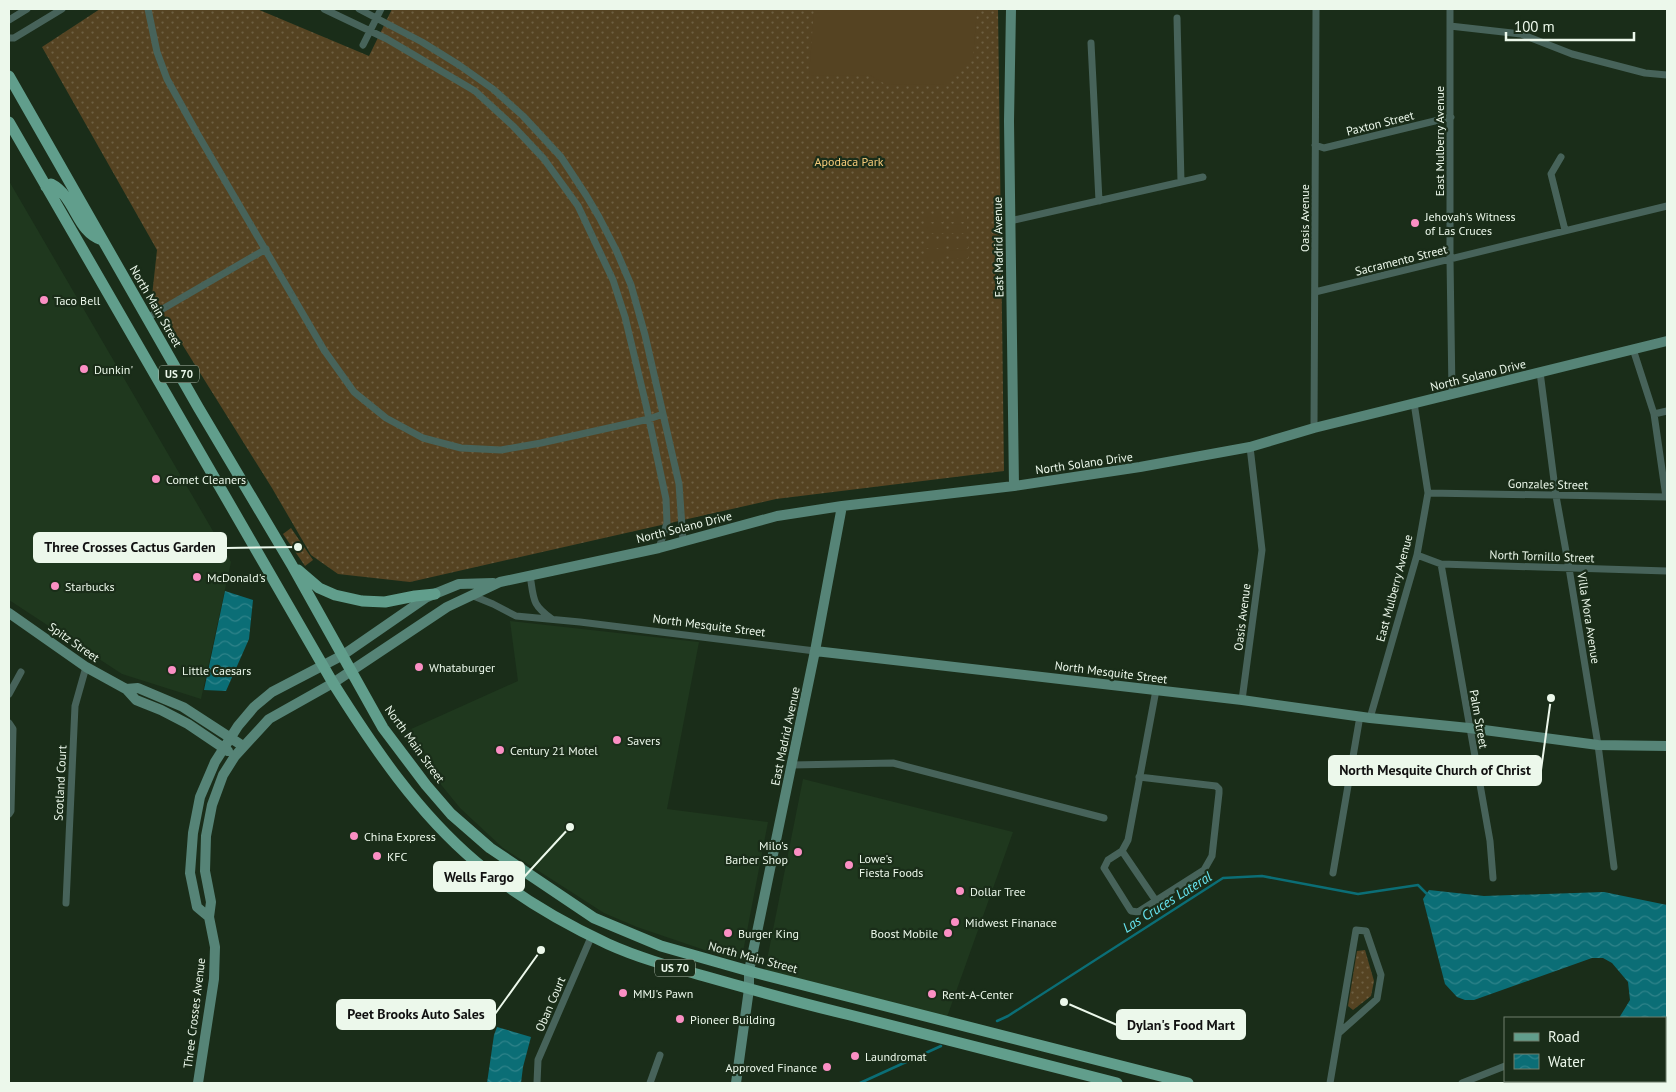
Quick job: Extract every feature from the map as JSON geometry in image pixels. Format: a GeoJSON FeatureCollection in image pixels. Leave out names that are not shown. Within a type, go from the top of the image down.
{"type":"FeatureCollection","features":[{"type":"Feature","properties":{"kind":"main road","name":"North Main Street"},"geometry":{"type":"LineString","coordinates":[[9,76],[147,318],[343,654],[383,728],[418,776],[451,814],[490,848],[594,918],[661,946],[750,971],[1188,1083]]}},
{"type":"Feature","properties":{"kind":"main road","name":"US 70"},"geometry":{"type":"LineString","coordinates":[[9,122],[333,683],[377,752],[438,827],[476,862],[518,893],[592,935],[609,944],[657,963],[749,989],[1118,1083]]}},
{"type":"Feature","properties":{"kind":"main road"},"geometry":{"type":"LineString","coordinates":[[46,187],[52,184],[61,190],[88,234],[102,240]]}},
{"type":"Feature","properties":{"kind":"main road"},"geometry":{"type":"LineString","coordinates":[[293,567],[319,588],[335,595],[362,601],[385,602],[435,594]]}},
{"type":"Feature","properties":{"kind":"main road"},"geometry":{"type":"LineString","coordinates":[[592,935],[594,918]]}},
{"type":"Feature","properties":{"kind":"main road"},"geometry":{"type":"LineString","coordinates":[[894,1026],[899,1009]]}},
{"type":"Feature","properties":{"kind":"street"},"geometry":{"type":"LineString","coordinates":[[9,20],[27,9]]}},
{"type":"Feature","properties":{"kind":"street"},"geometry":{"type":"LineString","coordinates":[[9,38],[14,38],[62,9]]}},
{"type":"Feature","properties":{"kind":"street"},"geometry":{"type":"LineString","coordinates":[[148,9],[157,52],[168,79],[324,350],[354,392],[386,418],[423,438],[461,448],[501,450],[542,443],[663,414]]}},
{"type":"Feature","properties":{"kind":"street"},"geometry":{"type":"LineString","coordinates":[[324,9],[371,31],[427,61],[475,91],[544,159],[578,206],[616,290],[625,317],[649,418],[667,514],[665,531],[659,548]]}},
{"type":"Feature","properties":{"kind":"street"},"geometry":{"type":"LineString","coordinates":[[359,9],[377,17],[459,64],[493,89],[561,157],[599,217],[616,250],[630,285],[645,335],[679,484],[683,541]]}},
{"type":"Feature","properties":{"kind":"street"},"geometry":{"type":"LineString","coordinates":[[364,45],[381,9]]}},
{"type":"Feature","properties":{"kind":"street","name":"East Madrid Avenue"},"geometry":{"type":"LineString","coordinates":[[1011,9],[1009,121],[1014,486]]}},
{"type":"Feature","properties":{"kind":"street","name":"Oasis Avenue"},"geometry":{"type":"LineString","coordinates":[[1314,428],[1316,9]]}},
{"type":"Feature","properties":{"kind":"street","name":"East Mulberry Avenue"},"geometry":{"type":"LineString","coordinates":[[1450,9],[1452,393]]}},
{"type":"Feature","properties":{"kind":"street"},"geometry":{"type":"LineString","coordinates":[[1177,18],[1181,182]]}},
{"type":"Feature","properties":{"kind":"street"},"geometry":{"type":"LineString","coordinates":[[1450,26],[1521,34],[1572,54],[1645,73],[1667,75]]}},
{"type":"Feature","properties":{"kind":"street"},"geometry":{"type":"LineString","coordinates":[[1091,43],[1098,201]]}},
{"type":"Feature","properties":{"kind":"street"},"geometry":{"type":"LineString","coordinates":[[500,114],[510,104]]}},
{"type":"Feature","properties":{"kind":"street","name":"Paxton Street"},"geometry":{"type":"LineString","coordinates":[[1315,145],[1324,148],[1451,117]]}},
{"type":"Feature","properties":{"kind":"street"},"geometry":{"type":"LineString","coordinates":[[1561,158],[1551,174],[1564,230]]}},
{"type":"Feature","properties":{"kind":"street"},"geometry":{"type":"LineString","coordinates":[[1010,220],[1203,177]]}},
{"type":"Feature","properties":{"kind":"street","name":"Sacramento Street"},"geometry":{"type":"LineString","coordinates":[[1315,292],[1667,206]]}},
{"type":"Feature","properties":{"kind":"street"},"geometry":{"type":"LineString","coordinates":[[586,223],[599,217]]}},
{"type":"Feature","properties":{"kind":"street"},"geometry":{"type":"LineString","coordinates":[[147,318],[266,249]]}},
{"type":"Feature","properties":{"kind":"street","name":"North Solano Drive"},"geometry":{"type":"LineString","coordinates":[[323,666],[427,597],[459,584],[500,582],[659,548],[777,516],[842,506],[1014,486],[1140,467],[1250,447],[1314,428],[1667,341]]}},
{"type":"Feature","properties":{"kind":"street"},"geometry":{"type":"LineString","coordinates":[[1633,349],[1654,414],[1667,497]]}},
{"type":"Feature","properties":{"kind":"street","name":"Villa Mora Avenue"},"geometry":{"type":"LineString","coordinates":[[1540,372],[1556,496],[1598,745],[1614,867]]}},
{"type":"Feature","properties":{"kind":"street","name":"East Mulberry Avenue"},"geometry":{"type":"LineString","coordinates":[[1333,873],[1365,717],[1417,555],[1428,493],[1414,403]]}},
{"type":"Feature","properties":{"kind":"street"},"geometry":{"type":"LineString","coordinates":[[1654,414],[1667,411]]}},
{"type":"Feature","properties":{"kind":"street","name":"Oasis Avenue"},"geometry":{"type":"LineString","coordinates":[[1242,700],[1262,550],[1250,447]]}},
{"type":"Feature","properties":{"kind":"street","name":"Gonzales Street"},"geometry":{"type":"LineString","coordinates":[[1428,493],[1667,497]]}},
{"type":"Feature","properties":{"kind":"street","name":"East Madrid Avenue"},"geometry":{"type":"LineString","coordinates":[[736,1083],[750,971],[815,651],[842,506]]}},
{"type":"Feature","properties":{"kind":"street","name":"North Tornillo Street"},"geometry":{"type":"LineString","coordinates":[[1417,555],[1441,564],[1667,571]]}},
{"type":"Feature","properties":{"kind":"street","name":"Palm Street"},"geometry":{"type":"LineString","coordinates":[[1441,564],[1490,841],[1493,878]]}},
{"type":"Feature","properties":{"kind":"street"},"geometry":{"type":"LineString","coordinates":[[530,575],[533,598],[540,610],[552,619]]}},
{"type":"Feature","properties":{"kind":"street","name":"North Solano Drive"},"geometry":{"type":"LineString","coordinates":[[333,683],[447,607],[500,582]]}},
{"type":"Feature","properties":{"kind":"street","name":"North Mesquite Street"},"geometry":{"type":"LineString","coordinates":[[471,595],[516,616],[1242,700],[1598,745],[1667,746]]}},
{"type":"Feature","properties":{"kind":"street","name":"Spitz Street"},"geometry":{"type":"LineString","coordinates":[[9,613],[86,667],[126,689],[136,700],[188,724],[234,756]]}},
{"type":"Feature","properties":{"kind":"street","name":"Three Crosses Avenue"},"geometry":{"type":"LineString","coordinates":[[209,917],[197,907],[190,873],[193,833],[200,797],[215,762],[230,737],[254,707],[272,692],[323,666]]}},
{"type":"Feature","properties":{"kind":"street","name":"Scotland Court"},"geometry":{"type":"LineString","coordinates":[[66,903],[74,706],[86,667]]}},
{"type":"Feature","properties":{"kind":"street"},"geometry":{"type":"LineString","coordinates":[[9,694],[21,672]]}},
{"type":"Feature","properties":{"kind":"street","name":"Three Crosses Avenue"},"geometry":{"type":"LineString","coordinates":[[198,1083],[214,979],[215,947],[209,917],[211,902],[205,871],[206,836],[212,806],[223,775],[234,756],[269,719],[333,683]]}},
{"type":"Feature","properties":{"kind":"street","name":"Spitz Street"},"geometry":{"type":"LineString","coordinates":[[126,689],[138,688],[183,707],[243,746]]}},
{"type":"Feature","properties":{"kind":"street"},"geometry":{"type":"LineString","coordinates":[[1139,777],[1211,785],[1219,788],[1210,861],[1204,870],[1138,912],[1131,911],[1104,868],[1108,860],[1122,851],[1128,840],[1139,777],[1156,690]]}},
{"type":"Feature","properties":{"kind":"street"},"geometry":{"type":"LineString","coordinates":[[9,723],[14,729],[11,811],[9,814]]}},
{"type":"Feature","properties":{"kind":"street"},"geometry":{"type":"LineString","coordinates":[[792,765],[893,763],[1104,818]]}},
{"type":"Feature","properties":{"kind":"street"},"geometry":{"type":"LineString","coordinates":[[1122,851],[1156,901]]}},
{"type":"Feature","properties":{"kind":"street"},"geometry":{"type":"LineString","coordinates":[[1330,1083],[1356,930],[1366,931],[1381,976],[1377,999],[1339,1033]]}},
{"type":"Feature","properties":{"kind":"street","name":"Oban Court"},"geometry":{"type":"LineString","coordinates":[[537,1083],[538,1060],[592,935]]}},
{"type":"Feature","properties":{"kind":"street"},"geometry":{"type":"LineString","coordinates":[[650,1083],[660,1055]]}},
{"type":"Feature","properties":{"kind":"street"},"geometry":{"type":"LineString","coordinates":[[1462,1083],[1504,1066]]}},
{"type":"Feature","properties":{"kind":"shaded area"},"geometry":{"type":"Polygon","coordinates":[[[9,181],[231,562],[201,699],[122,674],[9,600],[9,181]]]}},
{"type":"Feature","properties":{"kind":"shaded area"},"geometry":{"type":"Polygon","coordinates":[[[510,621],[699,642],[667,809],[768,822],[742,957],[734,960],[637,927],[604,913],[503,848],[460,808],[400,734],[518,681],[510,621]]]}},
{"type":"Feature","properties":{"kind":"shaded area"},"geometry":{"type":"Polygon","coordinates":[[[803,779],[1013,832],[947,1017],[765,970],[803,779]]]}},
{"type":"Feature","properties":{"kind":"green space","name":"Apodaca Park"},"geometry":{"type":"Polygon","coordinates":[[[100,9],[257,9],[369,56],[392,9],[998,9],[1004,471],[776,499],[410,582],[338,574],[311,555],[272,488],[152,296],[157,250],[42,47],[100,9]]]}},
{"type":"Feature","properties":{"kind":"green space"},"geometry":{"type":"Polygon","coordinates":[[[814,9],[977,9],[973,58],[945,84],[887,85],[870,75],[809,76],[814,9]]]}},
{"type":"Feature","properties":{"kind":"green space"},"geometry":{"type":"Polygon","coordinates":[[[926,214],[943,214],[943,222],[926,222],[926,214]]]}},
{"type":"Feature","properties":{"kind":"green space"},"geometry":{"type":"Polygon","coordinates":[[[950,214],[967,214],[967,222],[950,222],[950,214]]]}},
{"type":"Feature","properties":{"kind":"green space"},"geometry":{"type":"Polygon","coordinates":[[[967,224],[967,233],[950,233],[950,225],[967,224]]]}},
{"type":"Feature","properties":{"kind":"green space"},"geometry":{"type":"Polygon","coordinates":[[[926,225],[943,225],[944,233],[926,233],[926,225]]]}},
{"type":"Feature","properties":{"kind":"green space"},"geometry":{"type":"Polygon","coordinates":[[[967,239],[968,248],[950,248],[950,240],[967,239]]]}},
{"type":"Feature","properties":{"kind":"green space"},"geometry":{"type":"Polygon","coordinates":[[[926,240],[944,240],[944,248],[926,248],[926,240]]]}},
{"type":"Feature","properties":{"kind":"green space"},"geometry":{"type":"Polygon","coordinates":[[[968,250],[968,258],[950,259],[950,251],[968,250]]]}},
{"type":"Feature","properties":{"kind":"green space"},"geometry":{"type":"Polygon","coordinates":[[[926,251],[944,251],[944,259],[926,259],[926,251]]]}},
{"type":"Feature","properties":{"kind":"green space"},"geometry":{"type":"Polygon","coordinates":[[[291,528],[313,560],[305,566],[283,534],[291,528]]]}},
{"type":"Feature","properties":{"kind":"green space"},"geometry":{"type":"Polygon","coordinates":[[[1365,950],[1374,981],[1371,996],[1353,1010],[1348,1006],[1357,951],[1365,950]]]}},
{"type":"Feature","properties":{"kind":"water"},"geometry":{"type":"Polygon","coordinates":[[[225,591],[253,600],[249,639],[226,691],[204,690],[225,591]]]}},
{"type":"Feature","properties":{"kind":"water"},"geometry":{"type":"Polygon","coordinates":[[[1429,890],[1484,896],[1604,892],[1667,905],[1667,1075],[1666,1017],[1620,1017],[1630,1000],[1628,982],[1612,963],[1603,958],[1592,958],[1474,1000],[1465,1000],[1457,997],[1445,984],[1423,899],[1429,890]]]}},
{"type":"Feature","properties":{"kind":"water"},"geometry":{"type":"Polygon","coordinates":[[[497,1027],[531,1037],[521,1083],[487,1083],[494,1035],[497,1027]]]}},
{"type":"Feature","properties":{"kind":"waterway","name":"Las Cruces Lateral"},"geometry":{"type":"LineString","coordinates":[[997,1021],[1008,1016],[1223,878],[1262,876],[1358,894],[1418,885],[1428,895]]}},
{"type":"Feature","properties":{"kind":"waterway"},"geometry":{"type":"LineString","coordinates":[[1151,908],[1156,914]]}},
{"type":"Feature","properties":{"kind":"waterway","name":"Las Cruces Lateral"},"geometry":{"type":"LineString","coordinates":[[860,1083],[941,1046]]}},
{"type":"Feature","properties":{"kind":"place","name":"Jehovah's Witness of Las Cruces"},"geometry":{"type":"Point","coordinates":[1415,223]}},
{"type":"Feature","properties":{"kind":"place","name":"Taco Bell"},"geometry":{"type":"Point","coordinates":[44,300]}},
{"type":"Feature","properties":{"kind":"place","name":"Dunkin'"},"geometry":{"type":"Point","coordinates":[84,369]}},
{"type":"Feature","properties":{"kind":"place","name":"Comet Cleaners"},"geometry":{"type":"Point","coordinates":[156,479]}},
{"type":"Feature","properties":{"kind":"place","name":"Three Crosses Cactus Garden"},"geometry":{"type":"Point","coordinates":[298,547]}},
{"type":"Feature","properties":{"kind":"place","name":"McDonald's"},"geometry":{"type":"Point","coordinates":[197,577]}},
{"type":"Feature","properties":{"kind":"place","name":"Starbucks"},"geometry":{"type":"Point","coordinates":[55,586]}},
{"type":"Feature","properties":{"kind":"place","name":"Whataburger"},"geometry":{"type":"Point","coordinates":[419,667]}},
{"type":"Feature","properties":{"kind":"place","name":"Little Caesars"},"geometry":{"type":"Point","coordinates":[172,670]}},
{"type":"Feature","properties":{"kind":"place","name":"North Mesquite Church of Christ"},"geometry":{"type":"Point","coordinates":[1551,698]}},
{"type":"Feature","properties":{"kind":"place","name":"Savers"},"geometry":{"type":"Point","coordinates":[617,740]}},
{"type":"Feature","properties":{"kind":"place","name":"Century 21 Motel"},"geometry":{"type":"Point","coordinates":[500,750]}},
{"type":"Feature","properties":{"kind":"place","name":"Wells Fargo"},"geometry":{"type":"Point","coordinates":[570,827]}},
{"type":"Feature","properties":{"kind":"place","name":"China Express"},"geometry":{"type":"Point","coordinates":[354,836]}},
{"type":"Feature","properties":{"kind":"place","name":"Milo's Barber Shop"},"geometry":{"type":"Point","coordinates":[798,852]}},
{"type":"Feature","properties":{"kind":"place","name":"KFC"},"geometry":{"type":"Point","coordinates":[377,856]}},
{"type":"Feature","properties":{"kind":"place","name":"Lowe's Fiesta Foods"},"geometry":{"type":"Point","coordinates":[849,865]}},
{"type":"Feature","properties":{"kind":"place","name":"Dollar Tree"},"geometry":{"type":"Point","coordinates":[960,891]}},
{"type":"Feature","properties":{"kind":"place","name":"Midwest Finanace"},"geometry":{"type":"Point","coordinates":[955,922]}},
{"type":"Feature","properties":{"kind":"place","name":"Burger King"},"geometry":{"type":"Point","coordinates":[728,933]}},
{"type":"Feature","properties":{"kind":"place","name":"Boost Mobile"},"geometry":{"type":"Point","coordinates":[948,933]}},
{"type":"Feature","properties":{"kind":"place","name":"Peet Brooks Auto Sales"},"geometry":{"type":"Point","coordinates":[541,950]}},
{"type":"Feature","properties":{"kind":"place","name":"MMJ's Pawn"},"geometry":{"type":"Point","coordinates":[623,993]}},
{"type":"Feature","properties":{"kind":"place","name":"Rent-A-Center"},"geometry":{"type":"Point","coordinates":[932,994]}},
{"type":"Feature","properties":{"kind":"place","name":"Dylan's Food Mart"},"geometry":{"type":"Point","coordinates":[1064,1002]}},
{"type":"Feature","properties":{"kind":"place","name":"Pioneer Building"},"geometry":{"type":"Point","coordinates":[680,1019]}},
{"type":"Feature","properties":{"kind":"place","name":"Laundromat"},"geometry":{"type":"Point","coordinates":[855,1056]}},
{"type":"Feature","properties":{"kind":"place","name":"Approved Finance"},"geometry":{"type":"Point","coordinates":[827,1067]}}]}
